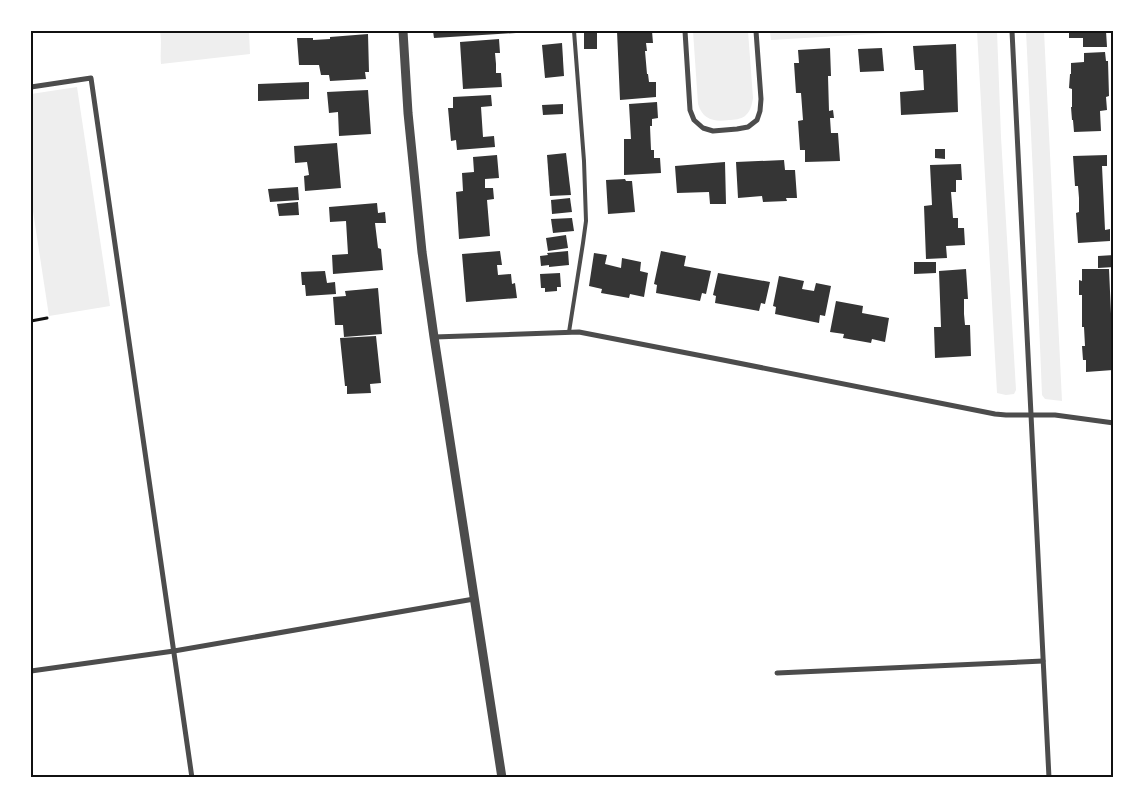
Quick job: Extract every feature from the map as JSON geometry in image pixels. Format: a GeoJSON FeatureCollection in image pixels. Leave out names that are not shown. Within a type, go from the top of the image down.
{"type":"FeatureCollection","features":[{"type":"Feature","properties":{"kind":"street"},"geometry":{"type":"LineString","coordinates":[[403,31],[421,243],[502,778]]}},
{"type":"Feature","properties":{"kind":"street"},"geometry":{"type":"LineString","coordinates":[[685,31],[690,110],[694,120],[702,128],[713,131],[748,127],[757,120],[761,99],[756,31]]}},
{"type":"Feature","properties":{"kind":"street"},"geometry":{"type":"LineString","coordinates":[[1012,31],[1049,778]]}},
{"type":"Feature","properties":{"kind":"street"},"geometry":{"type":"LineString","coordinates":[[31,87],[91,78],[192,778]]}},
{"type":"Feature","properties":{"kind":"street"},"geometry":{"type":"LineString","coordinates":[[434,337],[579,332],[994,414],[1055,415],[1114,423]]}},
{"type":"Feature","properties":{"kind":"street"},"geometry":{"type":"LineString","coordinates":[[31,671],[174,651],[474,599]]}},
{"type":"Feature","properties":{"kind":"street"},"geometry":{"type":"LineString","coordinates":[[777,673],[1043,661]]}},
{"type":"Feature","properties":{"kind":"lane"},"geometry":{"type":"LineString","coordinates":[[569,332],[586,221],[584,161],[574,31]]}},
{"type":"Feature","properties":{"kind":"path"},"geometry":{"type":"LineString","coordinates":[[31,321],[47,318]]}},
{"type":"Feature","properties":{"kind":"shaded area"},"geometry":{"type":"Polygon","coordinates":[[[160,31],[249,31],[250,54],[161,64],[160,31]]]}},
{"type":"Feature","properties":{"kind":"shaded area"},"geometry":{"type":"Polygon","coordinates":[[[693,31],[748,31],[753,98],[747,114],[743,117],[724,121],[714,120],[706,117],[700,109],[698,104],[693,31]]]}},
{"type":"Feature","properties":{"kind":"shaded area"},"geometry":{"type":"Polygon","coordinates":[[[921,31],[771,40],[770,32],[921,31]]]}},
{"type":"Feature","properties":{"kind":"shaded area"},"geometry":{"type":"Polygon","coordinates":[[[977,31],[997,31],[1001,137],[1016,390],[1014,394],[1006,395],[997,393],[977,31]]]}},
{"type":"Feature","properties":{"kind":"shaded area"},"geometry":{"type":"Polygon","coordinates":[[[1026,31],[1044,31],[1062,401],[1045,399],[1042,395],[1026,31]]]}},
{"type":"Feature","properties":{"kind":"shaded area"},"geometry":{"type":"Polygon","coordinates":[[[77,87],[110,306],[49,316],[31,198],[31,94],[77,87]]]}},
{"type":"Feature","properties":{"kind":"building"},"geometry":{"type":"Polygon","coordinates":[[[433,31],[516,31],[516,33],[434,38],[433,31]]]}},
{"type":"Feature","properties":{"kind":"building"},"geometry":{"type":"Polygon","coordinates":[[[617,31],[652,31],[653,43],[646,43],[647,51],[645,51],[649,82],[656,82],[656,97],[620,100],[617,31]]]}},
{"type":"Feature","properties":{"kind":"building"},"geometry":{"type":"Polygon","coordinates":[[[1069,31],[1106,31],[1107,47],[1083,47],[1083,38],[1069,38],[1069,31]]]}},
{"type":"Feature","properties":{"kind":"building"},"geometry":{"type":"Polygon","coordinates":[[[584,32],[597,32],[597,49],[584,49],[584,32]]]}},
{"type":"Feature","properties":{"kind":"building"},"geometry":{"type":"Polygon","coordinates":[[[368,34],[369,72],[365,72],[366,79],[330,81],[329,75],[321,75],[319,65],[299,65],[297,38],[313,38],[313,40],[368,34]]]}},
{"type":"Feature","properties":{"kind":"building"},"geometry":{"type":"Polygon","coordinates":[[[499,39],[500,53],[495,53],[496,73],[501,73],[502,87],[463,89],[460,42],[499,39]]]}},
{"type":"Feature","properties":{"kind":"building"},"geometry":{"type":"Polygon","coordinates":[[[562,43],[564,76],[545,78],[542,45],[562,43]]]}},
{"type":"Feature","properties":{"kind":"building"},"geometry":{"type":"Polygon","coordinates":[[[956,44],[958,112],[901,115],[900,92],[924,90],[923,70],[915,70],[913,46],[956,44]]]}},
{"type":"Feature","properties":{"kind":"building"},"geometry":{"type":"Polygon","coordinates":[[[830,48],[831,76],[828,76],[829,111],[833,110],[834,118],[830,118],[831,133],[838,133],[840,161],[805,162],[805,150],[800,150],[798,121],[803,120],[801,93],[796,93],[794,63],[799,63],[798,50],[830,48]]]}},
{"type":"Feature","properties":{"kind":"building"},"geometry":{"type":"Polygon","coordinates":[[[882,48],[884,71],[860,72],[858,49],[882,48]]]}},
{"type":"Feature","properties":{"kind":"building"},"geometry":{"type":"Polygon","coordinates":[[[1105,52],[1106,61],[1108,61],[1109,96],[1106,97],[1107,110],[1100,111],[1101,131],[1074,132],[1071,107],[1072,89],[1069,88],[1071,63],[1084,62],[1084,53],[1105,52]]]}},
{"type":"Feature","properties":{"kind":"building"},"geometry":{"type":"Polygon","coordinates":[[[309,82],[309,99],[258,101],[258,84],[309,82]]]}},
{"type":"Feature","properties":{"kind":"building"},"geometry":{"type":"Polygon","coordinates":[[[368,90],[371,134],[339,136],[338,112],[329,113],[327,92],[368,90]]]}},
{"type":"Feature","properties":{"kind":"building"},"geometry":{"type":"Polygon","coordinates":[[[491,95],[492,106],[481,107],[483,137],[494,136],[495,147],[457,150],[456,140],[451,141],[448,108],[453,108],[453,97],[491,95]]]}},
{"type":"Feature","properties":{"kind":"building"},"geometry":{"type":"Polygon","coordinates":[[[657,102],[658,118],[652,119],[652,126],[650,126],[651,150],[654,150],[654,158],[660,158],[661,173],[624,175],[624,139],[631,139],[629,104],[657,102]]]}},
{"type":"Feature","properties":{"kind":"building"},"geometry":{"type":"Polygon","coordinates":[[[563,104],[563,114],[543,115],[542,105],[563,104]]]}},
{"type":"Feature","properties":{"kind":"building"},"geometry":{"type":"Polygon","coordinates":[[[337,143],[341,188],[305,191],[304,176],[309,175],[307,162],[295,163],[294,146],[337,143]]]}},
{"type":"Feature","properties":{"kind":"building"},"geometry":{"type":"Polygon","coordinates":[[[935,149],[945,149],[945,159],[935,158],[935,149]]]}},
{"type":"Feature","properties":{"kind":"building"},"geometry":{"type":"Polygon","coordinates":[[[566,153],[571,195],[550,196],[547,155],[566,153]]]}},
{"type":"Feature","properties":{"kind":"building"},"geometry":{"type":"Polygon","coordinates":[[[497,155],[499,178],[485,179],[485,188],[493,188],[494,199],[487,200],[490,236],[459,239],[456,192],[463,191],[462,173],[474,172],[473,157],[497,155]]]}},
{"type":"Feature","properties":{"kind":"building"},"geometry":{"type":"Polygon","coordinates":[[[1107,155],[1107,166],[1102,166],[1105,230],[1110,229],[1110,241],[1078,243],[1076,213],[1079,212],[1079,198],[1078,186],[1075,186],[1073,156],[1107,155]]]}},
{"type":"Feature","properties":{"kind":"building"},"geometry":{"type":"Polygon","coordinates":[[[784,160],[785,170],[795,170],[797,198],[786,198],[787,201],[763,202],[762,196],[738,198],[736,162],[784,160]]]}},
{"type":"Feature","properties":{"kind":"building"},"geometry":{"type":"Polygon","coordinates":[[[725,162],[726,204],[710,204],[709,192],[677,193],[675,166],[725,162]]]}},
{"type":"Feature","properties":{"kind":"building"},"geometry":{"type":"Polygon","coordinates":[[[961,164],[962,180],[956,180],[956,192],[951,192],[953,218],[958,218],[958,228],[964,228],[965,245],[946,246],[947,258],[926,259],[924,206],[932,205],[930,165],[961,164]]]}},
{"type":"Feature","properties":{"kind":"building"},"geometry":{"type":"Polygon","coordinates":[[[625,179],[626,181],[632,181],[635,212],[608,214],[606,180],[625,179]]]}},
{"type":"Feature","properties":{"kind":"building"},"geometry":{"type":"Polygon","coordinates":[[[298,187],[299,200],[270,202],[268,189],[298,187]]]}},
{"type":"Feature","properties":{"kind":"building"},"geometry":{"type":"Polygon","coordinates":[[[570,198],[572,212],[552,214],[551,200],[570,198]]]}},
{"type":"Feature","properties":{"kind":"building"},"geometry":{"type":"Polygon","coordinates":[[[298,202],[299,215],[279,216],[277,204],[298,202]]]}},
{"type":"Feature","properties":{"kind":"building"},"geometry":{"type":"Polygon","coordinates":[[[377,203],[378,213],[385,212],[386,223],[375,223],[378,248],[381,249],[383,270],[333,274],[332,255],[348,254],[346,221],[330,222],[329,207],[377,203]]]}},
{"type":"Feature","properties":{"kind":"building"},"geometry":{"type":"Polygon","coordinates":[[[572,218],[574,231],[553,233],[551,219],[572,218]]]}},
{"type":"Feature","properties":{"kind":"building"},"geometry":{"type":"Polygon","coordinates":[[[566,235],[568,248],[548,251],[546,238],[566,235]]]}},
{"type":"Feature","properties":{"kind":"building"},"geometry":{"type":"Polygon","coordinates":[[[500,251],[502,265],[497,265],[498,275],[511,274],[512,284],[515,283],[517,298],[466,302],[462,254],[500,251]]]}},
{"type":"Feature","properties":{"kind":"building"},"geometry":{"type":"Polygon","coordinates":[[[568,251],[569,265],[541,266],[540,256],[548,255],[547,253],[568,251]]]}},
{"type":"Feature","properties":{"kind":"building"},"geometry":{"type":"Polygon","coordinates":[[[661,251],[686,256],[684,266],[711,271],[706,294],[702,293],[700,301],[656,293],[657,285],[654,284],[661,251]]]}},
{"type":"Feature","properties":{"kind":"building"},"geometry":{"type":"Polygon","coordinates":[[[594,253],[607,255],[605,264],[621,268],[622,258],[641,262],[640,271],[648,273],[644,297],[630,294],[629,298],[601,293],[602,289],[589,286],[594,253]]]}},
{"type":"Feature","properties":{"kind":"building"},"geometry":{"type":"Polygon","coordinates":[[[1114,255],[1114,267],[1098,268],[1098,256],[1114,255]]]}},
{"type":"Feature","properties":{"kind":"building"},"geometry":{"type":"Polygon","coordinates":[[[914,262],[936,262],[936,273],[914,274],[914,262]]]}},
{"type":"Feature","properties":{"kind":"building"},"geometry":{"type":"Polygon","coordinates":[[[966,269],[968,299],[964,299],[964,314],[965,325],[970,325],[971,356],[935,358],[934,327],[941,327],[939,271],[966,269]]]}},
{"type":"Feature","properties":{"kind":"building"},"geometry":{"type":"Polygon","coordinates":[[[1082,269],[1109,269],[1112,336],[1114,336],[1113,370],[1086,372],[1086,360],[1083,360],[1082,346],[1085,346],[1084,327],[1082,327],[1082,295],[1079,295],[1079,280],[1082,281],[1082,269]]]}},
{"type":"Feature","properties":{"kind":"building"},"geometry":{"type":"Polygon","coordinates":[[[325,271],[327,283],[335,282],[336,294],[306,296],[305,285],[302,285],[301,272],[325,271]]]}},
{"type":"Feature","properties":{"kind":"building"},"geometry":{"type":"Polygon","coordinates":[[[560,273],[561,287],[557,287],[557,291],[545,292],[545,288],[541,288],[540,274],[560,273]]]}},
{"type":"Feature","properties":{"kind":"building"},"geometry":{"type":"Polygon","coordinates":[[[718,273],[770,282],[765,304],[761,303],[759,311],[715,303],[716,296],[713,295],[718,273]]]}},
{"type":"Feature","properties":{"kind":"building"},"geometry":{"type":"Polygon","coordinates":[[[779,276],[804,281],[802,289],[814,291],[816,283],[831,286],[825,316],[820,315],[819,323],[775,314],[776,307],[773,306],[779,276]]]}},
{"type":"Feature","properties":{"kind":"building"},"geometry":{"type":"Polygon","coordinates":[[[378,288],[382,334],[344,337],[343,325],[335,325],[333,297],[346,296],[345,291],[378,288]]]}},
{"type":"Feature","properties":{"kind":"building"},"geometry":{"type":"Polygon","coordinates":[[[836,301],[863,306],[862,313],[889,318],[885,342],[872,339],[871,343],[843,338],[844,334],[830,332],[836,301]]]}},
{"type":"Feature","properties":{"kind":"building"},"geometry":{"type":"Polygon","coordinates":[[[376,336],[381,383],[370,384],[371,393],[347,394],[340,338],[376,336]]]}}]}
